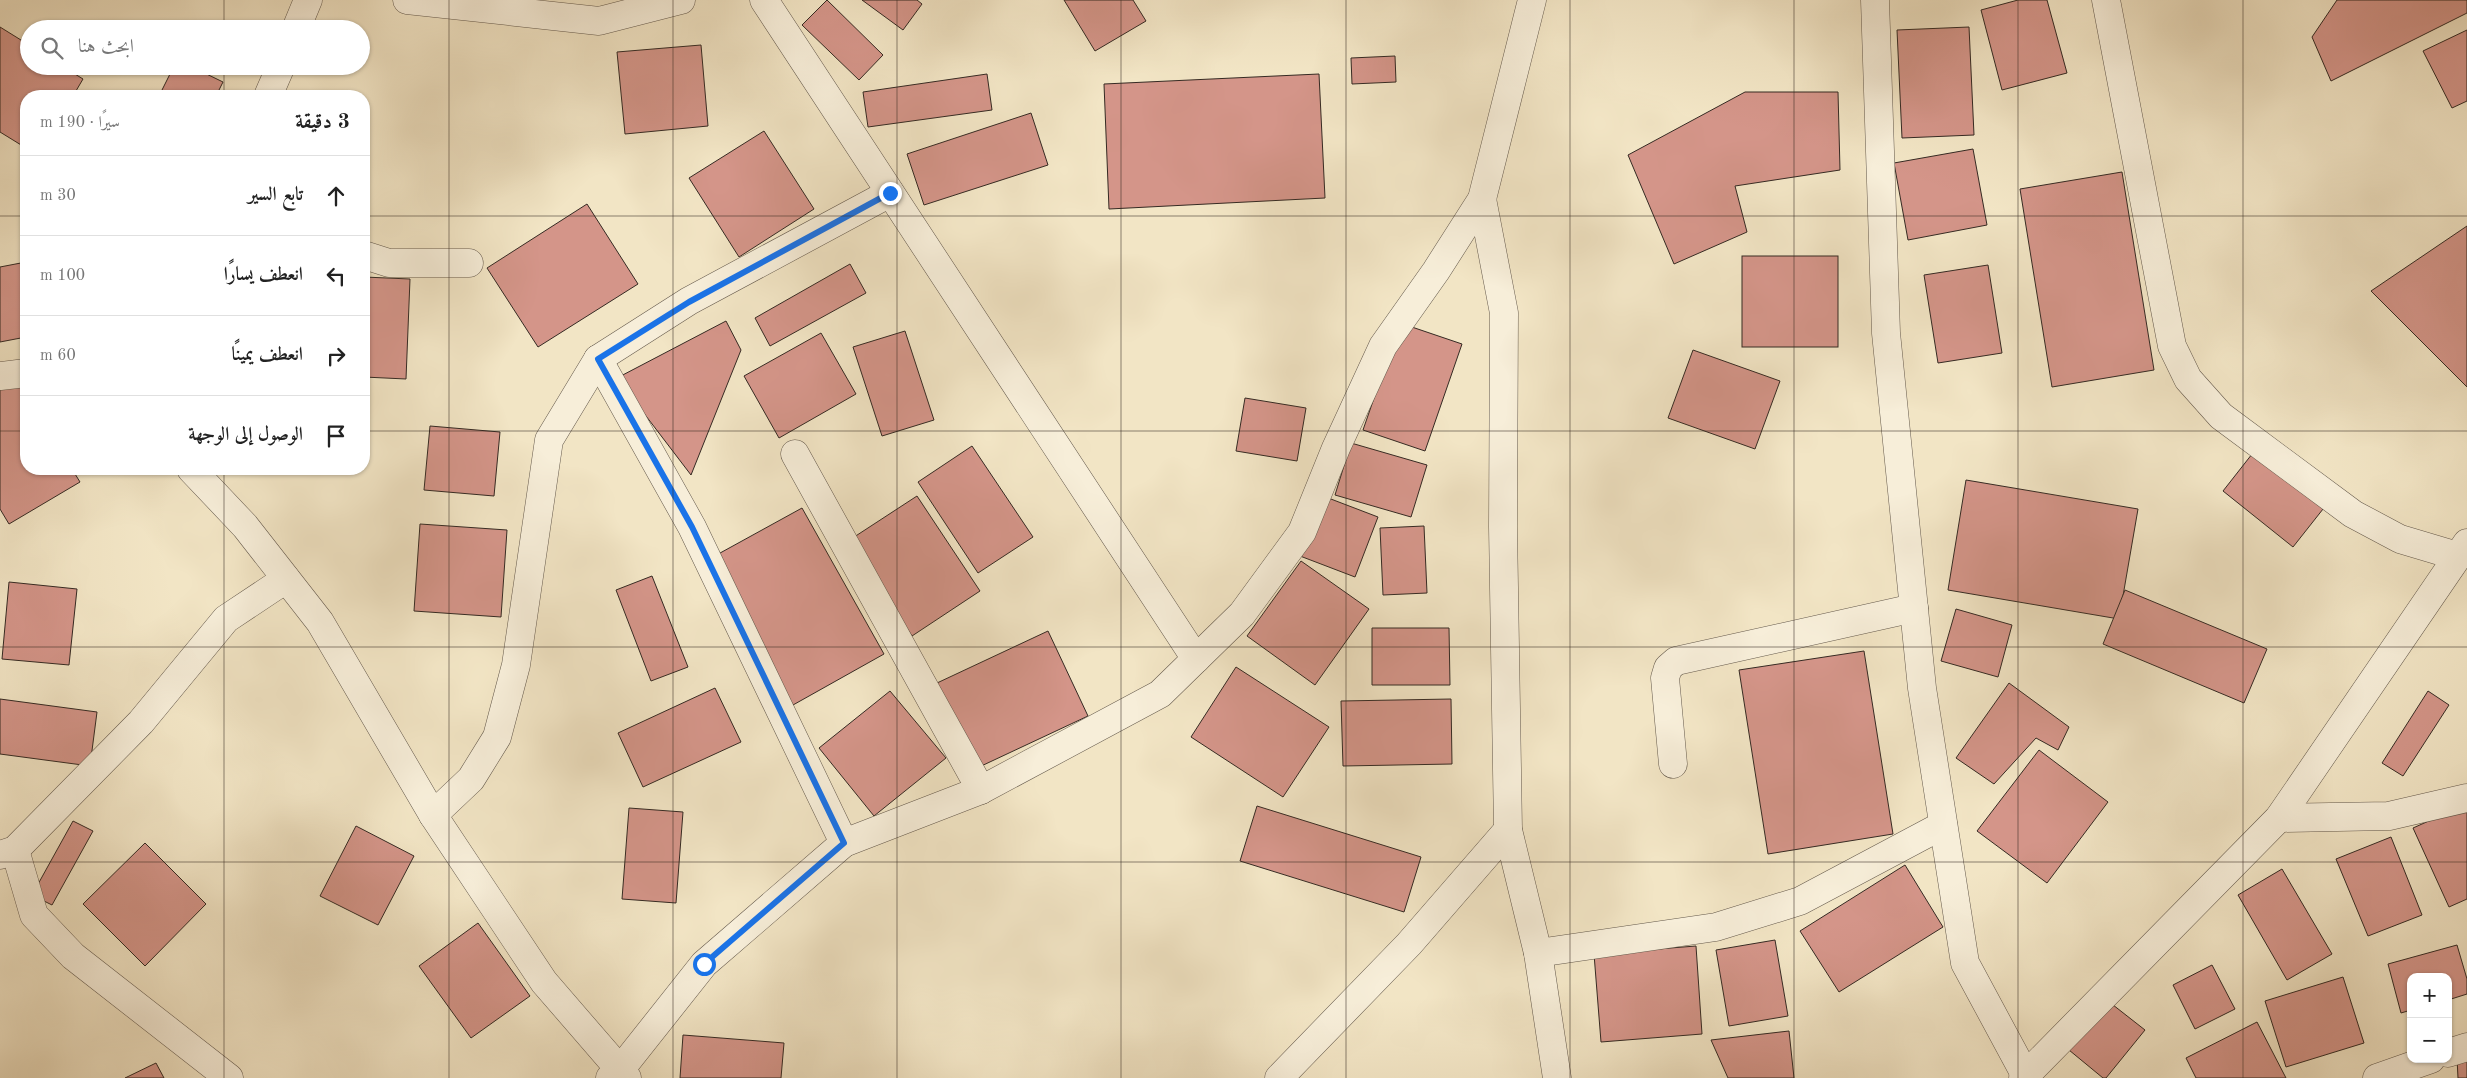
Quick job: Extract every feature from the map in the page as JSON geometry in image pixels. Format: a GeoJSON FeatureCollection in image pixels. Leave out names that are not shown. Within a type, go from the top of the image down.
{"type":"FeatureCollection","features":[{"type":"Feature","properties":{"kind":"street"},"geometry":{"type":"LineString","coordinates":[[300,20],[308,0]]}},
{"type":"Feature","properties":{"kind":"street"},"geometry":{"type":"LineString","coordinates":[[407,0],[599,21],[682,0]]}},
{"type":"Feature","properties":{"kind":"street"},"geometry":{"type":"LineString","coordinates":[[764,0],[1196,659]]}},
{"type":"Feature","properties":{"kind":"street"},"geometry":{"type":"LineString","coordinates":[[197,475],[245,526],[320,622],[433,814],[544,982],[619,1075],[704,964],[844,843],[981,790],[1160,694],[1242,614],[1302,532],[1336,448],[1383,346],[1436,271],[1482,199],[1532,0]]}},
{"type":"Feature","properties":{"kind":"street"},"geometry":{"type":"LineString","coordinates":[[1875,0],[1886,333],[1922,688],[1965,963],[2025,1077],[2280,818],[2462,550],[2400,539],[2353,514],[2221,416],[2188,379],[2172,346],[2106,0]]}},
{"type":"Feature","properties":{"kind":"street"},"geometry":{"type":"LineString","coordinates":[[270,90],[276,75]]}},
{"type":"Feature","properties":{"kind":"street"},"geometry":{"type":"LineString","coordinates":[[433,814],[471,779],[496,737],[516,665],[549,440],[598,359],[689,302],[890,193]]}},
{"type":"Feature","properties":{"kind":"street"},"geometry":{"type":"LineString","coordinates":[[1482,199],[1504,313],[1504,527],[1508,830],[1538,952],[1557,1078]]}},
{"type":"Feature","properties":{"kind":"street"},"geometry":{"type":"LineString","coordinates":[[370,257],[389,263],[469,263]]}},
{"type":"Feature","properties":{"kind":"street"},"geometry":{"type":"LineString","coordinates":[[598,359],[692,527],[844,843]]}},
{"type":"Feature","properties":{"kind":"street"},"geometry":{"type":"LineString","coordinates":[[0,376],[20,374]]}},
{"type":"Feature","properties":{"kind":"street"},"geometry":{"type":"LineString","coordinates":[[794,454],[981,790]]}},
{"type":"Feature","properties":{"kind":"street"},"geometry":{"type":"LineString","coordinates":[[229,1078],[73,956],[34,915],[7,853],[141,722],[226,619],[286,579]]}},
{"type":"Feature","properties":{"kind":"street"},"geometry":{"type":"LineString","coordinates":[[1673,764],[1665,678],[1668,668],[1676,661],[1914,608]]}},
{"type":"Feature","properties":{"kind":"street"},"geometry":{"type":"LineString","coordinates":[[2280,818],[2390,816],[2467,798]]}},
{"type":"Feature","properties":{"kind":"street"},"geometry":{"type":"LineString","coordinates":[[1538,952],[1716,926],[1800,900],[1943,825]]}},
{"type":"Feature","properties":{"kind":"street"},"geometry":{"type":"LineString","coordinates":[[1279,1078],[1409,944],[1508,830]]}},
{"type":"Feature","properties":{"kind":"street"},"geometry":{"type":"LineString","coordinates":[[2452,1052],[2467,1047]]}},
{"type":"Feature","properties":{"kind":"street"},"geometry":{"type":"LineString","coordinates":[[2377,1078],[2420,1063]]}},
{"type":"Feature","properties":{"kind":"building"},"geometry":{"type":"Polygon","coordinates":[[[827,0],[883,55],[859,80],[802,25],[827,0]]]}},
{"type":"Feature","properties":{"kind":"building"},"geometry":{"type":"Polygon","coordinates":[[[862,0],[917,0],[922,4],[903,30],[862,0]]]}},
{"type":"Feature","properties":{"kind":"building"},"geometry":{"type":"Polygon","coordinates":[[[1064,0],[1133,0],[1146,21],[1095,51],[1064,0]]]}},
{"type":"Feature","properties":{"kind":"building"},"geometry":{"type":"Polygon","coordinates":[[[2018,0],[2047,0],[2067,73],[2002,90],[1981,10],[2018,0]]]}},
{"type":"Feature","properties":{"kind":"building"},"geometry":{"type":"Polygon","coordinates":[[[2337,0],[2467,0],[2467,13],[2331,81],[2312,37],[2337,0]]]}},
{"type":"Feature","properties":{"kind":"building"},"geometry":{"type":"Polygon","coordinates":[[[0,27],[20,39],[20,75],[77,75],[83,79],[77,90],[20,90],[20,144],[0,132],[0,27]]]}},
{"type":"Feature","properties":{"kind":"building"},"geometry":{"type":"Polygon","coordinates":[[[1969,27],[1974,135],[1902,138],[1897,30],[1969,27]]]}},
{"type":"Feature","properties":{"kind":"building"},"geometry":{"type":"Polygon","coordinates":[[[2467,30],[2467,101],[2452,108],[2423,51],[2467,30]]]}},
{"type":"Feature","properties":{"kind":"building"},"geometry":{"type":"Polygon","coordinates":[[[701,45],[708,126],[625,134],[617,52],[701,45]]]}},
{"type":"Feature","properties":{"kind":"building"},"geometry":{"type":"Polygon","coordinates":[[[1395,56],[1396,82],[1352,84],[1351,58],[1395,56]]]}},
{"type":"Feature","properties":{"kind":"building"},"geometry":{"type":"Polygon","coordinates":[[[987,74],[992,110],[868,127],[863,92],[987,74]]]}},
{"type":"Feature","properties":{"kind":"building"},"geometry":{"type":"Polygon","coordinates":[[[1319,74],[1325,198],[1109,209],[1104,84],[1319,74]]]}},
{"type":"Feature","properties":{"kind":"building"},"geometry":{"type":"Polygon","coordinates":[[[170,75],[209,75],[223,82],[219,90],[162,90],[170,75]]]}},
{"type":"Feature","properties":{"kind":"building"},"geometry":{"type":"Polygon","coordinates":[[[1745,92],[1838,92],[1840,170],[1735,186],[1747,232],[1674,264],[1628,155],[1745,92]]]}},
{"type":"Feature","properties":{"kind":"building"},"geometry":{"type":"Polygon","coordinates":[[[1031,113],[1048,165],[924,205],[907,154],[1031,113]]]}},
{"type":"Feature","properties":{"kind":"building"},"geometry":{"type":"Polygon","coordinates":[[[764,131],[814,209],[739,257],[689,178],[764,131]]]}},
{"type":"Feature","properties":{"kind":"building"},"geometry":{"type":"Polygon","coordinates":[[[1973,149],[1987,225],[1908,240],[1894,163],[1973,149]]]}},
{"type":"Feature","properties":{"kind":"building"},"geometry":{"type":"Polygon","coordinates":[[[2122,172],[2154,370],[2052,387],[2020,189],[2122,172]]]}},
{"type":"Feature","properties":{"kind":"building"},"geometry":{"type":"Polygon","coordinates":[[[587,204],[638,284],[538,347],[487,268],[587,204]]]}},
{"type":"Feature","properties":{"kind":"building"},"geometry":{"type":"Polygon","coordinates":[[[2467,226],[2467,387],[2371,291],[2467,226]]]}},
{"type":"Feature","properties":{"kind":"building"},"geometry":{"type":"Polygon","coordinates":[[[1742,256],[1838,256],[1838,347],[1742,347],[1742,256]]]}},
{"type":"Feature","properties":{"kind":"building"},"geometry":{"type":"Polygon","coordinates":[[[20,263],[20,338],[0,342],[0,267],[20,263]]]}},
{"type":"Feature","properties":{"kind":"building"},"geometry":{"type":"Polygon","coordinates":[[[850,264],[866,293],[770,346],[755,318],[850,264]]]}},
{"type":"Feature","properties":{"kind":"building"},"geometry":{"type":"Polygon","coordinates":[[[1988,265],[2002,353],[1938,363],[1924,275],[1988,265]]]}},
{"type":"Feature","properties":{"kind":"building"},"geometry":{"type":"Polygon","coordinates":[[[370,277],[410,279],[406,379],[370,377],[370,277]]]}},
{"type":"Feature","properties":{"kind":"building"},"geometry":{"type":"Polygon","coordinates":[[[726,321],[741,350],[691,475],[617,378],[726,321]]]}},
{"type":"Feature","properties":{"kind":"building"},"geometry":{"type":"Polygon","coordinates":[[[1400,323],[1462,344],[1425,451],[1363,430],[1400,323]]]}},
{"type":"Feature","properties":{"kind":"building"},"geometry":{"type":"Polygon","coordinates":[[[905,331],[934,420],[882,436],[853,347],[905,331]]]}},
{"type":"Feature","properties":{"kind":"building"},"geometry":{"type":"Polygon","coordinates":[[[821,333],[856,394],[779,438],[744,376],[821,333]]]}},
{"type":"Feature","properties":{"kind":"building"},"geometry":{"type":"Polygon","coordinates":[[[1693,350],[1780,381],[1755,449],[1668,418],[1693,350]]]}},
{"type":"Feature","properties":{"kind":"building"},"geometry":{"type":"Polygon","coordinates":[[[18,379],[20,382],[20,475],[76,475],[80,482],[9,524],[0,509],[0,389],[18,379]]]}},
{"type":"Feature","properties":{"kind":"building"},"geometry":{"type":"Polygon","coordinates":[[[1245,398],[1306,408],[1297,461],[1236,451],[1245,398]]]}},
{"type":"Feature","properties":{"kind":"building"},"geometry":{"type":"Polygon","coordinates":[[[430,426],[500,432],[494,496],[424,490],[430,426]]]}},
{"type":"Feature","properties":{"kind":"building"},"geometry":{"type":"Polygon","coordinates":[[[1351,443],[1427,465],[1411,517],[1335,495],[1351,443]]]}},
{"type":"Feature","properties":{"kind":"building"},"geometry":{"type":"Polygon","coordinates":[[[972,446],[1033,537],[978,573],[918,482],[972,446]]]}},
{"type":"Feature","properties":{"kind":"building"},"geometry":{"type":"Polygon","coordinates":[[[2256,449],[2327,504],[2293,547],[2223,491],[2256,449]]]}},
{"type":"Feature","properties":{"kind":"building"},"geometry":{"type":"Polygon","coordinates":[[[1966,480],[2138,509],[2119,619],[1948,590],[1966,480]]]}},
{"type":"Feature","properties":{"kind":"building"},"geometry":{"type":"Polygon","coordinates":[[[917,496],[980,591],[912,636],[848,541],[917,496]]]}},
{"type":"Feature","properties":{"kind":"building"},"geometry":{"type":"Polygon","coordinates":[[[1323,496],[1378,517],[1355,577],[1300,556],[1323,496]]]}},
{"type":"Feature","properties":{"kind":"building"},"geometry":{"type":"Polygon","coordinates":[[[802,508],[884,654],[793,705],[711,558],[802,508]]]}},
{"type":"Feature","properties":{"kind":"building"},"geometry":{"type":"Polygon","coordinates":[[[420,524],[507,530],[501,617],[414,611],[420,524]]]}},
{"type":"Feature","properties":{"kind":"building"},"geometry":{"type":"Polygon","coordinates":[[[1424,526],[1427,593],[1383,595],[1380,528],[1424,526]]]}},
{"type":"Feature","properties":{"kind":"building"},"geometry":{"type":"Polygon","coordinates":[[[1301,561],[1369,609],[1315,685],[1247,636],[1301,561]]]}},
{"type":"Feature","properties":{"kind":"building"},"geometry":{"type":"Polygon","coordinates":[[[652,576],[688,667],[651,681],[616,590],[652,576]]]}},
{"type":"Feature","properties":{"kind":"building"},"geometry":{"type":"Polygon","coordinates":[[[9,582],[77,589],[69,665],[2,659],[9,582]]]}},
{"type":"Feature","properties":{"kind":"building"},"geometry":{"type":"Polygon","coordinates":[[[2125,590],[2267,649],[2244,703],[2103,644],[2125,590]]]}},
{"type":"Feature","properties":{"kind":"building"},"geometry":{"type":"Polygon","coordinates":[[[1956,609],[2012,625],[1998,677],[1941,661],[1956,609]]]}},
{"type":"Feature","properties":{"kind":"building"},"geometry":{"type":"Polygon","coordinates":[[[1372,628],[1449,628],[1450,685],[1372,685],[1372,628]]]}},
{"type":"Feature","properties":{"kind":"building"},"geometry":{"type":"Polygon","coordinates":[[[1048,631],[1088,716],[977,768],[937,683],[1048,631]]]}},
{"type":"Feature","properties":{"kind":"building"},"geometry":{"type":"Polygon","coordinates":[[[1864,651],[1893,834],[1768,854],[1739,670],[1864,651]]]}},
{"type":"Feature","properties":{"kind":"building"},"geometry":{"type":"Polygon","coordinates":[[[1236,667],[1329,727],[1283,797],[1191,737],[1236,667]]]}},
{"type":"Feature","properties":{"kind":"building"},"geometry":{"type":"Polygon","coordinates":[[[2009,683],[2069,727],[2058,750],[2036,738],[1994,784],[1956,758],[2009,683]]]}},
{"type":"Feature","properties":{"kind":"building"},"geometry":{"type":"Polygon","coordinates":[[[715,688],[741,742],[643,787],[618,733],[715,688]]]}},
{"type":"Feature","properties":{"kind":"building"},"geometry":{"type":"Polygon","coordinates":[[[890,691],[946,758],[874,816],[819,748],[890,691]]]}},
{"type":"Feature","properties":{"kind":"building"},"geometry":{"type":"Polygon","coordinates":[[[2428,691],[2449,705],[2403,776],[2382,763],[2428,691]]]}},
{"type":"Feature","properties":{"kind":"building"},"geometry":{"type":"Polygon","coordinates":[[[0,699],[97,712],[90,766],[0,754],[0,699]]]}},
{"type":"Feature","properties":{"kind":"building"},"geometry":{"type":"Polygon","coordinates":[[[1451,699],[1452,764],[1343,766],[1341,701],[1451,699]]]}},
{"type":"Feature","properties":{"kind":"building"},"geometry":{"type":"Polygon","coordinates":[[[2039,750],[2108,802],[2047,883],[1977,831],[2039,750]]]}},
{"type":"Feature","properties":{"kind":"building"},"geometry":{"type":"Polygon","coordinates":[[[2467,804],[2467,899],[2449,907],[2413,828],[2467,804]]]}},
{"type":"Feature","properties":{"kind":"building"},"geometry":{"type":"Polygon","coordinates":[[[1257,806],[1421,857],[1404,912],[1240,861],[1257,806]]]}},
{"type":"Feature","properties":{"kind":"building"},"geometry":{"type":"Polygon","coordinates":[[[629,808],[683,812],[676,903],[622,899],[629,808]]]}},
{"type":"Feature","properties":{"kind":"building"},"geometry":{"type":"Polygon","coordinates":[[[73,821],[93,831],[52,905],[32,895],[73,821]]]}},
{"type":"Feature","properties":{"kind":"building"},"geometry":{"type":"Polygon","coordinates":[[[356,826],[414,856],[378,925],[320,896],[356,826]]]}},
{"type":"Feature","properties":{"kind":"building"},"geometry":{"type":"Polygon","coordinates":[[[2391,837],[2422,915],[2368,936],[2336,859],[2391,837]]]}},
{"type":"Feature","properties":{"kind":"building"},"geometry":{"type":"Polygon","coordinates":[[[145,843],[206,904],[145,966],[83,904],[145,843]]]}},
{"type":"Feature","properties":{"kind":"building"},"geometry":{"type":"Polygon","coordinates":[[[1905,865],[1943,927],[1839,992],[1800,931],[1905,865]]]}},
{"type":"Feature","properties":{"kind":"building"},"geometry":{"type":"Polygon","coordinates":[[[2282,869],[2332,954],[2287,980],[2238,895],[2282,869]]]}},
{"type":"Feature","properties":{"kind":"building"},"geometry":{"type":"Polygon","coordinates":[[[478,923],[530,996],[471,1038],[419,966],[478,923]]]}},
{"type":"Feature","properties":{"kind":"building"},"geometry":{"type":"Polygon","coordinates":[[[1775,940],[1788,1016],[1729,1026],[1716,950],[1775,940]]]}},
{"type":"Feature","properties":{"kind":"building"},"geometry":{"type":"Polygon","coordinates":[[[2457,945],[2467,979],[2467,994],[2452,999],[2452,973],[2407,973],[2407,1011],[2401,1013],[2388,964],[2457,945]]]}},
{"type":"Feature","properties":{"kind":"building"},"geometry":{"type":"Polygon","coordinates":[[[1696,946],[1702,1034],[1601,1042],[1594,954],[1696,946]]]}},
{"type":"Feature","properties":{"kind":"building"},"geometry":{"type":"Polygon","coordinates":[[[2212,965],[2235,1009],[2195,1029],[2173,985],[2212,965]]]}},
{"type":"Feature","properties":{"kind":"building"},"geometry":{"type":"Polygon","coordinates":[[[2343,977],[2364,1043],[2286,1067],[2265,1001],[2343,977]]]}},
{"type":"Feature","properties":{"kind":"building"},"geometry":{"type":"Polygon","coordinates":[[[2108,1001],[2145,1030],[2106,1078],[2103,1078],[2069,1050],[2108,1001]]]}},
{"type":"Feature","properties":{"kind":"building"},"geometry":{"type":"Polygon","coordinates":[[[2257,1022],[2286,1078],[2196,1078],[2186,1058],[2257,1022]]]}},
{"type":"Feature","properties":{"kind":"building"},"geometry":{"type":"Polygon","coordinates":[[[1789,1031],[1794,1078],[1728,1078],[1711,1040],[1789,1031]]]}},
{"type":"Feature","properties":{"kind":"building"},"geometry":{"type":"Polygon","coordinates":[[[683,1035],[784,1043],[781,1078],[680,1078],[683,1035]]]}},
{"type":"Feature","properties":{"kind":"building"},"geometry":{"type":"Polygon","coordinates":[[[2467,1057],[2467,1078],[2458,1078],[2457,1058],[2467,1057]]]}},
{"type":"Feature","properties":{"kind":"building"},"geometry":{"type":"Polygon","coordinates":[[[156,1063],[164,1078],[125,1078],[156,1063]]]}},
{"type":"Feature","properties":{"kind":"route"},"geometry":{"type":"LineString","coordinates":[[704,964],[844,843],[692,527],[598,359],[689,302],[890,193]]}}]}
